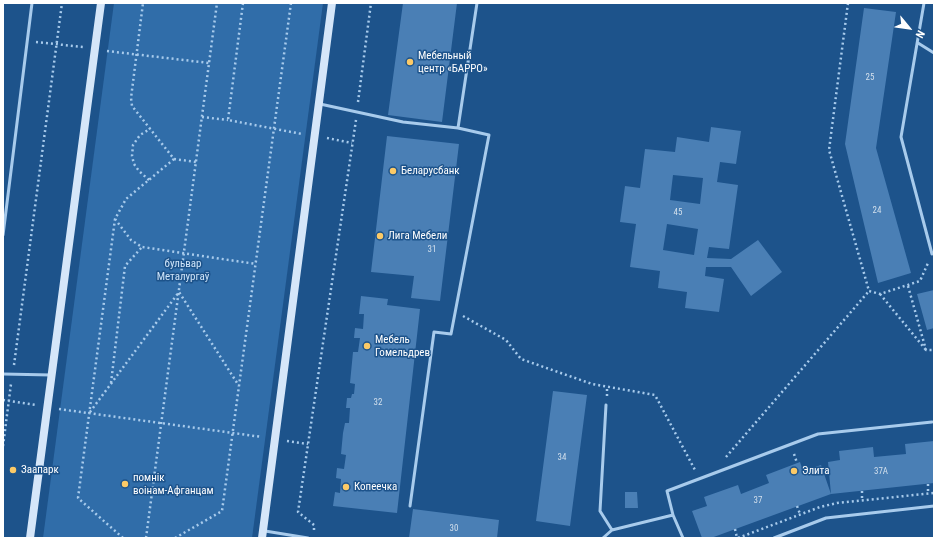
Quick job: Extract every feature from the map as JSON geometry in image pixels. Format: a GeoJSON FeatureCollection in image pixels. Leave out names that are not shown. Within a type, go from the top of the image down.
{"type":"FeatureCollection","features":[{"type":"Feature","properties":{"kind":"main road"},"geometry":{"type":"LineString","coordinates":[[30,538],[101,3]]}},
{"type":"Feature","properties":{"kind":"main road"},"geometry":{"type":"LineString","coordinates":[[263,534],[332,3]]}},
{"type":"Feature","properties":{"kind":"lane"},"geometry":{"type":"LineString","coordinates":[[3,235],[32,3]]}},
{"type":"Feature","properties":{"kind":"lane"},"geometry":{"type":"LineString","coordinates":[[458,128],[477,3]]}},
{"type":"Feature","properties":{"kind":"lane"},"geometry":{"type":"LineString","coordinates":[[924,3],[901,138],[932,254]]}},
{"type":"Feature","properties":{"kind":"lane"},"geometry":{"type":"LineString","coordinates":[[918,43],[934,53]]}},
{"type":"Feature","properties":{"kind":"lane"},"geometry":{"type":"LineString","coordinates":[[318,103],[403,122],[458,128],[489,135],[451,334],[434,332],[410,506]]}},
{"type":"Feature","properties":{"kind":"lane"},"geometry":{"type":"LineString","coordinates":[[3,374],[52,376]]}},
{"type":"Feature","properties":{"kind":"lane"},"geometry":{"type":"LineString","coordinates":[[606,406],[600,511],[612,530]]}},
{"type":"Feature","properties":{"kind":"lane"},"geometry":{"type":"LineString","coordinates":[[683,538],[673,514],[667,491],[818,434],[932,422]]}},
{"type":"Feature","properties":{"kind":"lane"},"geometry":{"type":"LineString","coordinates":[[774,538],[826,518],[934,506]]}},
{"type":"Feature","properties":{"kind":"lane"},"geometry":{"type":"LineString","coordinates":[[603,538],[612,530],[673,514]]}},
{"type":"Feature","properties":{"kind":"lane"},"geometry":{"type":"LineString","coordinates":[[263,534],[308,538]]}},
{"type":"Feature","properties":{"kind":"path"},"geometry":{"type":"LineString","coordinates":[[3,446],[62,3]]}},
{"type":"Feature","properties":{"kind":"path"},"geometry":{"type":"LineString","coordinates":[[143,3],[131,98],[132,106],[174,159],[196,162]]}},
{"type":"Feature","properties":{"kind":"path"},"geometry":{"type":"LineString","coordinates":[[146,538],[217,3]]}},
{"type":"Feature","properties":{"kind":"path"},"geometry":{"type":"LineString","coordinates":[[228,120],[242,3]]}},
{"type":"Feature","properties":{"kind":"path"},"geometry":{"type":"LineString","coordinates":[[175,538],[222,511],[291,3]]}},
{"type":"Feature","properties":{"kind":"path"},"geometry":{"type":"LineString","coordinates":[[314,532],[314,525],[298,512],[357,112],[371,3]]}},
{"type":"Feature","properties":{"kind":"path"},"geometry":{"type":"LineString","coordinates":[[848,3],[829,150],[869,290]]}},
{"type":"Feature","properties":{"kind":"path"},"geometry":{"type":"LineString","coordinates":[[28,41],[209,63]]}},
{"type":"Feature","properties":{"kind":"path"},"geometry":{"type":"LineString","coordinates":[[202,117],[228,120],[274,129]]}},
{"type":"Feature","properties":{"kind":"path"},"geometry":{"type":"LineString","coordinates":[[149,180],[134,164],[132,156],[133,145],[140,135],[150,129]]}},
{"type":"Feature","properties":{"kind":"path"},"geometry":{"type":"LineString","coordinates":[[123,538],[78,498],[115,219],[126,199],[174,159]]}},
{"type":"Feature","properties":{"kind":"path"},"geometry":{"type":"LineString","coordinates":[[115,219],[131,240],[142,247],[256,264]]}},
{"type":"Feature","properties":{"kind":"path"},"geometry":{"type":"LineString","coordinates":[[110,384],[125,266],[142,247]]}},
{"type":"Feature","properties":{"kind":"path"},"geometry":{"type":"LineString","coordinates":[[880,294],[920,281],[932,254]]}},
{"type":"Feature","properties":{"kind":"path"},"geometry":{"type":"LineString","coordinates":[[908,286],[926,350]]}},
{"type":"Feature","properties":{"kind":"path"},"geometry":{"type":"LineString","coordinates":[[869,290],[880,294],[926,350]]}},
{"type":"Feature","properties":{"kind":"path"},"geometry":{"type":"LineString","coordinates":[[710,475],[869,290]]}},
{"type":"Feature","properties":{"kind":"path"},"geometry":{"type":"LineString","coordinates":[[179,292],[239,386]]}},
{"type":"Feature","properties":{"kind":"path"},"geometry":{"type":"LineString","coordinates":[[90,412],[179,292]]}},
{"type":"Feature","properties":{"kind":"path"},"geometry":{"type":"LineString","coordinates":[[456,312],[506,340],[521,359],[592,384],[655,395],[700,479]]}},
{"type":"Feature","properties":{"kind":"path"},"geometry":{"type":"LineString","coordinates":[[926,350],[934,350]]}},
{"type":"Feature","properties":{"kind":"path"},"geometry":{"type":"LineString","coordinates":[[3,400],[308,444]]}},
{"type":"Feature","properties":{"kind":"path"},"geometry":{"type":"LineString","coordinates":[[928,484],[928,494]]}},
{"type":"Feature","properties":{"kind":"path"},"geometry":{"type":"LineString","coordinates":[[862,491],[862,501]]}},
{"type":"Feature","properties":{"kind":"path"},"geometry":{"type":"LineString","coordinates":[[797,506],[800,514]]}},
{"type":"Feature","properties":{"kind":"path"},"geometry":{"type":"LineString","coordinates":[[735,529],[737,538]]}},
{"type":"Feature","properties":{"kind":"green space","name":"бульвар Металургаў"},"geometry":{"type":"Polygon","coordinates":[[[114,3],[323,3],[252,538],[43,538],[114,3]]]}},
{"type":"Feature","properties":{"kind":"building"},"geometry":{"type":"Polygon","coordinates":[[[403,3],[457,3],[442,122],[388,115],[403,3]]]}},
{"type":"Feature","properties":{"kind":"building"},"geometry":{"type":"Polygon","coordinates":[[[864,8],[896,12],[876,148],[911,273],[878,283],[845,144],[864,8]]]}},
{"type":"Feature","properties":{"kind":"building"},"geometry":{"type":"Polygon","coordinates":[[[711,127],[741,131],[736,164],[720,162],[717,182],[738,185],[729,249],[709,247],[707,258],[731,259],[758,240],[782,272],[751,296],[731,267],[706,267],[705,276],[724,279],[719,312],[685,308],[687,292],[658,288],[660,271],[630,267],[636,224],[620,222],[625,186],[640,188],[645,149],[675,152],[677,137],[709,142],[711,127]],[[673,175],[670,200],[700,204],[703,178],[673,175]],[[667,224],[663,250],[694,255],[698,229],[667,224]]]}},
{"type":"Feature","properties":{"kind":"building"},"geometry":{"type":"Polygon","coordinates":[[[387,136],[459,144],[440,301],[411,298],[414,276],[371,272],[387,136]]]}},
{"type":"Feature","properties":{"kind":"building"},"geometry":{"type":"Polygon","coordinates":[[[934,290],[934,328],[927,330],[917,294],[934,290]]]}},
{"type":"Feature","properties":{"kind":"building"},"geometry":{"type":"Polygon","coordinates":[[[361,296],[388,299],[387,305],[420,309],[397,513],[333,506],[335,492],[340,493],[341,479],[336,478],[337,468],[344,469],[346,455],[341,454],[345,423],[349,423],[350,408],[346,408],[347,398],[351,398],[352,394],[354,394],[355,384],[350,383],[353,352],[358,352],[360,338],[354,338],[355,328],[363,329],[364,314],[359,314],[361,296]]]}},
{"type":"Feature","properties":{"kind":"building"},"geometry":{"type":"Polygon","coordinates":[[[553,391],[587,395],[570,526],[536,521],[553,391]]]}},
{"type":"Feature","properties":{"kind":"building"},"geometry":{"type":"Polygon","coordinates":[[[934,441],[934,483],[831,494],[828,462],[840,460],[839,451],[873,447],[874,457],[906,454],[905,444],[934,441]]]}},
{"type":"Feature","properties":{"kind":"building"},"geometry":{"type":"Polygon","coordinates":[[[800,462],[803,471],[821,465],[831,494],[711,538],[702,538],[692,511],[707,506],[704,497],[738,485],[741,494],[769,483],[766,475],[800,462]]]}},
{"type":"Feature","properties":{"kind":"building"},"geometry":{"type":"Polygon","coordinates":[[[625,492],[637,492],[638,508],[625,508],[625,492]]]}},
{"type":"Feature","properties":{"kind":"building"},"geometry":{"type":"Polygon","coordinates":[[[413,509],[499,520],[497,538],[409,538],[413,509]]]}},
{"type":"Feature","properties":{"kind":"place","name":"Мебельный центр «БАРРО»"},"geometry":{"type":"Point","coordinates":[410,62]}},
{"type":"Feature","properties":{"kind":"place","name":"Беларусбанк"},"geometry":{"type":"Point","coordinates":[393,171]}},
{"type":"Feature","properties":{"kind":"place","name":"Лига Мебели"},"geometry":{"type":"Point","coordinates":[380,236]}},
{"type":"Feature","properties":{"kind":"place","name":"Мебель Гомельдрев"},"geometry":{"type":"Point","coordinates":[367,346]}},
{"type":"Feature","properties":{"kind":"place","name":"Заапарк"},"geometry":{"type":"Point","coordinates":[13,470]}},
{"type":"Feature","properties":{"kind":"place","name":"Элита"},"geometry":{"type":"Point","coordinates":[794,471]}},
{"type":"Feature","properties":{"kind":"place","name":"помнік воінам-Афганцам"},"geometry":{"type":"Point","coordinates":[125,484]}},
{"type":"Feature","properties":{"kind":"place","name":"Копеечка"},"geometry":{"type":"Point","coordinates":[346,487]}}]}
